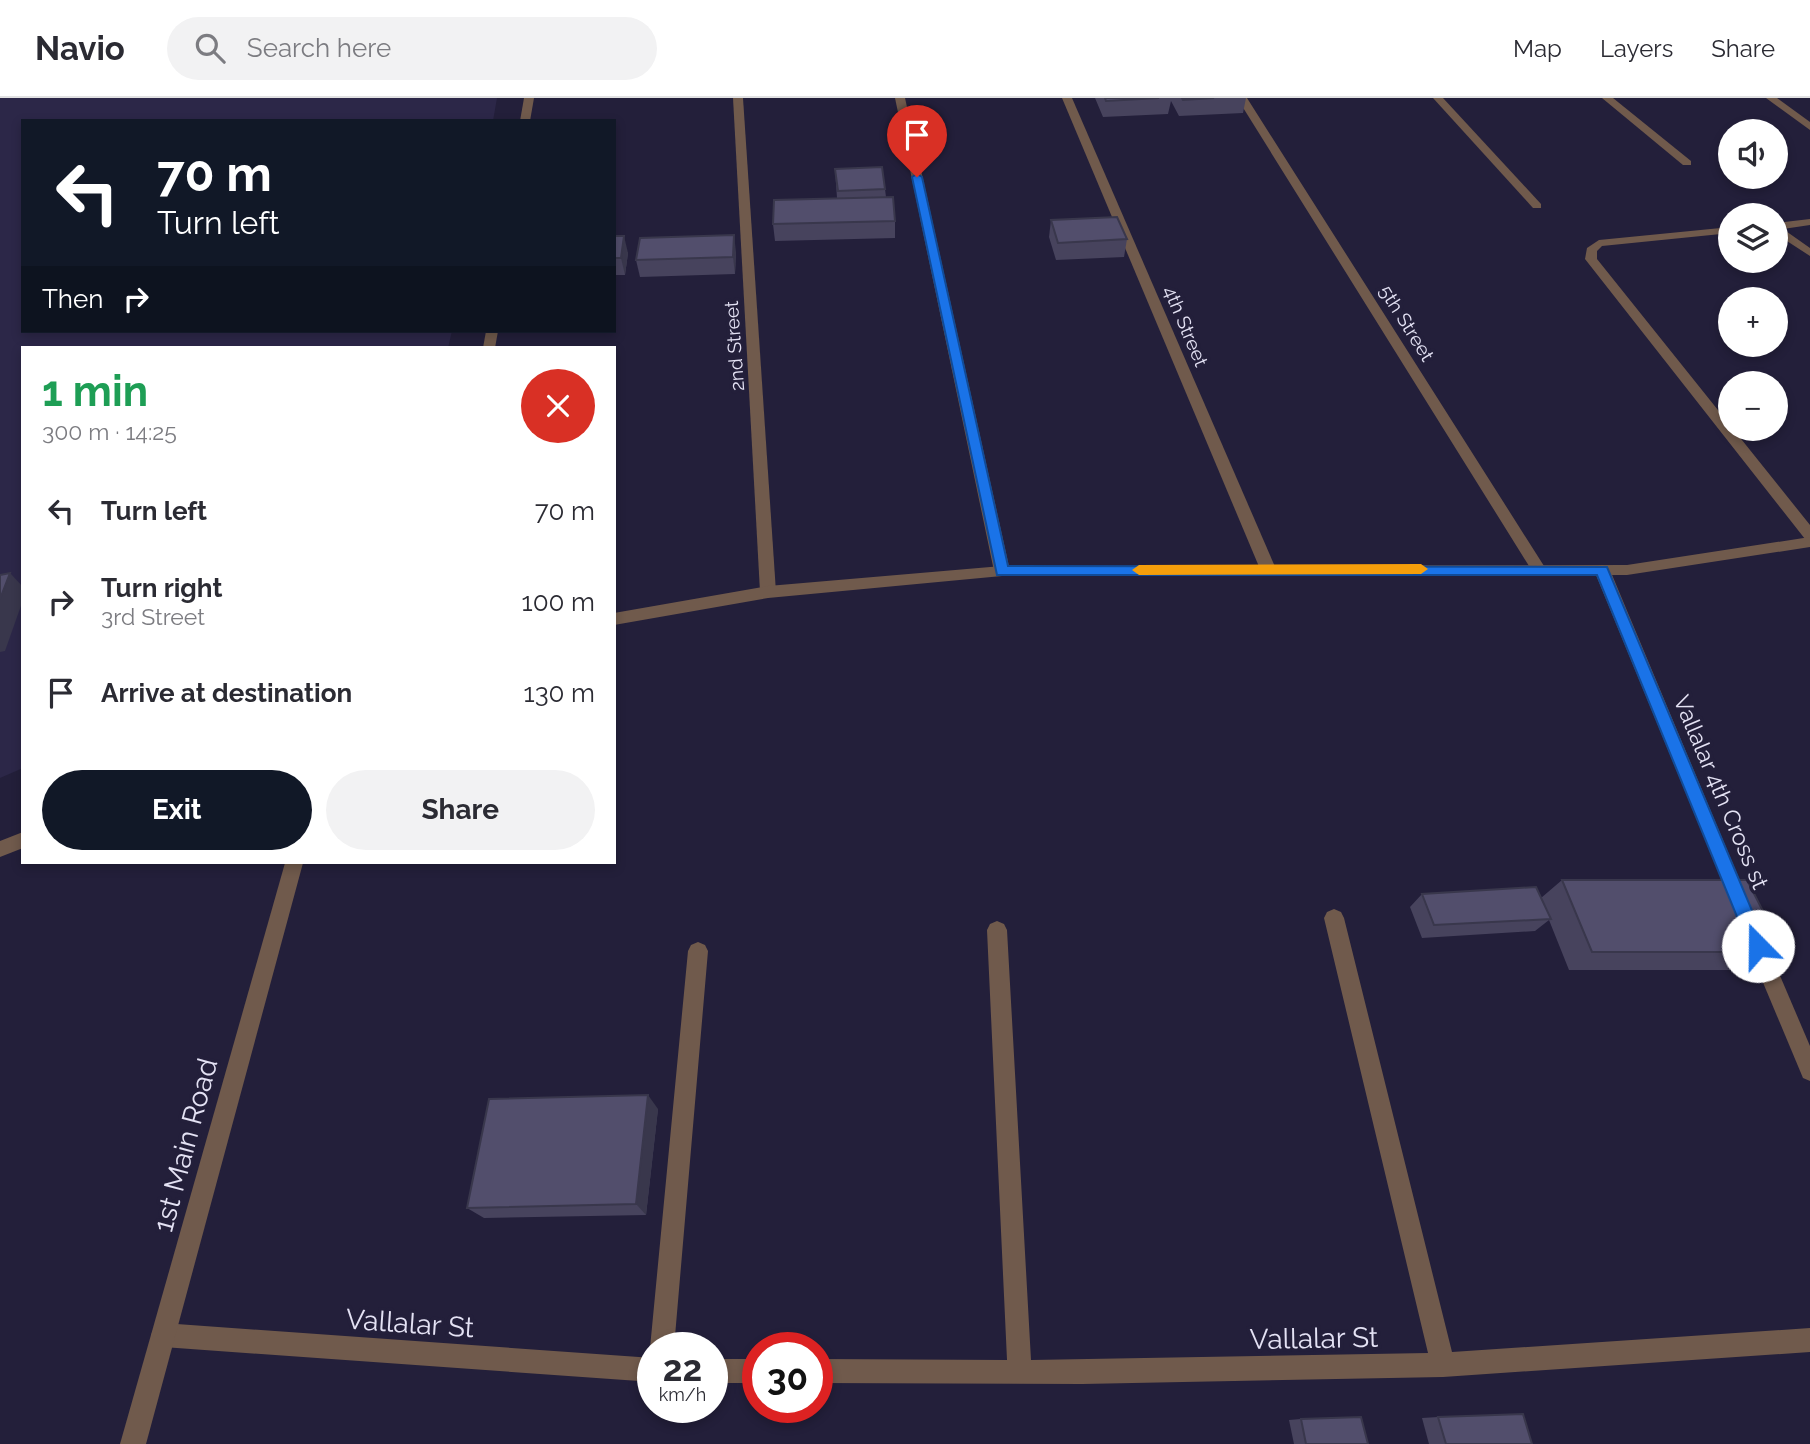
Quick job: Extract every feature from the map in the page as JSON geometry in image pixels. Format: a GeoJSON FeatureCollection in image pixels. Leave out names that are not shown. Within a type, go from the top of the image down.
{"type":"FeatureCollection","features":[{"type":"Feature","properties":{"kind":"street"},"geometry":{"type":"LineString","coordinates":[[525,119],[529,98]]}},
{"type":"Feature","properties":{"kind":"street","name":"2nd Street"},"geometry":{"type":"LineString","coordinates":[[738,98],[768,592]]}},
{"type":"Feature","properties":{"kind":"street"},"geometry":{"type":"LineString","coordinates":[[900,98],[1002,571]]}},
{"type":"Feature","properties":{"kind":"street","name":"4th Street"},"geometry":{"type":"LineString","coordinates":[[1068,98],[1268,569]]}},
{"type":"Feature","properties":{"kind":"street","name":"5th Street"},"geometry":{"type":"LineString","coordinates":[[1242,98],[1539,569]]}},
{"type":"Feature","properties":{"kind":"street"},"geometry":{"type":"LineString","coordinates":[[1438,98],[1537,206]]}},
{"type":"Feature","properties":{"kind":"street"},"geometry":{"type":"LineString","coordinates":[[1607,98],[1687,163]]}},
{"type":"Feature","properties":{"kind":"street"},"geometry":{"type":"LineString","coordinates":[[1771,98],[1810,127]]}},
{"type":"Feature","properties":{"kind":"street"},"geometry":{"type":"LineString","coordinates":[[1788,226],[1810,222]]}},
{"type":"Feature","properties":{"kind":"street"},"geometry":{"type":"LineString","coordinates":[[1718,231],[1599,243],[1591,250],[1591,259],[1810,535]]}},
{"type":"Feature","properties":{"kind":"street"},"geometry":{"type":"LineString","coordinates":[[1788,237],[1810,253]]}},
{"type":"Feature","properties":{"kind":"street"},"geometry":{"type":"LineString","coordinates":[[616,620],[768,592],[1002,571],[1627,570],[1810,542]]}},
{"type":"Feature","properties":{"kind":"street","name":"Vallalar 4th Cross st"},"geometry":{"type":"LineString","coordinates":[[1602,570],[1810,1071]]}},
{"type":"Feature","properties":{"kind":"street"},"geometry":{"type":"LineString","coordinates":[[0,849],[21,841]]}},
{"type":"Feature","properties":{"kind":"street","name":"1st Main Road"},"geometry":{"type":"LineString","coordinates":[[133,1444],[294,864]]}},
{"type":"Feature","properties":{"kind":"street"},"geometry":{"type":"LineString","coordinates":[[1334,918],[1443,1366]]}},
{"type":"Feature","properties":{"kind":"street"},"geometry":{"type":"LineString","coordinates":[[997,930],[1020,1372]]}},
{"type":"Feature","properties":{"kind":"street"},"geometry":{"type":"LineString","coordinates":[[663,1332],[698,951]]}},
{"type":"Feature","properties":{"kind":"street","name":"Vallalar St"},"geometry":{"type":"LineString","coordinates":[[163,1335],[637,1369]]}},
{"type":"Feature","properties":{"kind":"street","name":"Vallalar St"},"geometry":{"type":"LineString","coordinates":[[833,1371],[1020,1372],[1443,1366],[1810,1340]]}},
{"type":"Feature","properties":{"kind":"shaded area"},"geometry":{"type":"Polygon","coordinates":[[[0,98],[497,98],[493,119],[21,119],[21,333],[452,333],[448,346],[21,346],[21,769],[0,778],[0,98]]]}},
{"type":"Feature","properties":{"kind":"building"},"geometry":{"type":"Polygon","coordinates":[[[1105,98],[1159,98],[1106,101],[1105,98]]]}},
{"type":"Feature","properties":{"kind":"building"},"geometry":{"type":"Polygon","coordinates":[[[1182,98],[1214,98],[1183,100],[1182,98]]]}},
{"type":"Feature","properties":{"kind":"building"},"geometry":{"type":"Polygon","coordinates":[[[882,167],[885,189],[838,191],[835,169],[882,167]]]}},
{"type":"Feature","properties":{"kind":"building"},"geometry":{"type":"Polygon","coordinates":[[[893,197],[895,221],[773,224],[774,200],[893,197]]]}},
{"type":"Feature","properties":{"kind":"building"},"geometry":{"type":"Polygon","coordinates":[[[1117,217],[1127,239],[1058,243],[1051,220],[1117,217]]]}},
{"type":"Feature","properties":{"kind":"building"},"geometry":{"type":"Polygon","coordinates":[[[734,235],[733,257],[636,260],[640,238],[734,235]]]}},
{"type":"Feature","properties":{"kind":"building"},"geometry":{"type":"Polygon","coordinates":[[[616,236],[624,236],[621,258],[616,258],[616,236]]]}},
{"type":"Feature","properties":{"kind":"building"},"geometry":{"type":"Polygon","coordinates":[[[10,573],[0,599],[0,575],[10,573]]]}},
{"type":"Feature","properties":{"kind":"building"},"geometry":{"type":"Polygon","coordinates":[[[1562,880],[1747,880],[1784,952],[1592,952],[1562,880]]]}},
{"type":"Feature","properties":{"kind":"building"},"geometry":{"type":"Polygon","coordinates":[[[1536,887],[1551,919],[1434,925],[1422,894],[1536,887]]]}},
{"type":"Feature","properties":{"kind":"building"},"geometry":{"type":"Polygon","coordinates":[[[648,1095],[636,1204],[467,1208],[489,1099],[648,1095]]]}},
{"type":"Feature","properties":{"kind":"building"},"geometry":{"type":"Polygon","coordinates":[[[1523,1414],[1532,1444],[1446,1444],[1438,1417],[1523,1414]]]}},
{"type":"Feature","properties":{"kind":"building"},"geometry":{"type":"Polygon","coordinates":[[[1361,1417],[1368,1444],[1306,1444],[1301,1419],[1361,1417]]]}},
{"type":"Feature","properties":{"kind":"slow traffic"},"geometry":{"type":"LineString","coordinates":[[1139,570],[1421,569]]}},
{"type":"Feature","properties":{"kind":"route"},"geometry":{"type":"LineString","coordinates":[[917,177],[1002,571],[1602,570],[1758,946]]}}]}
